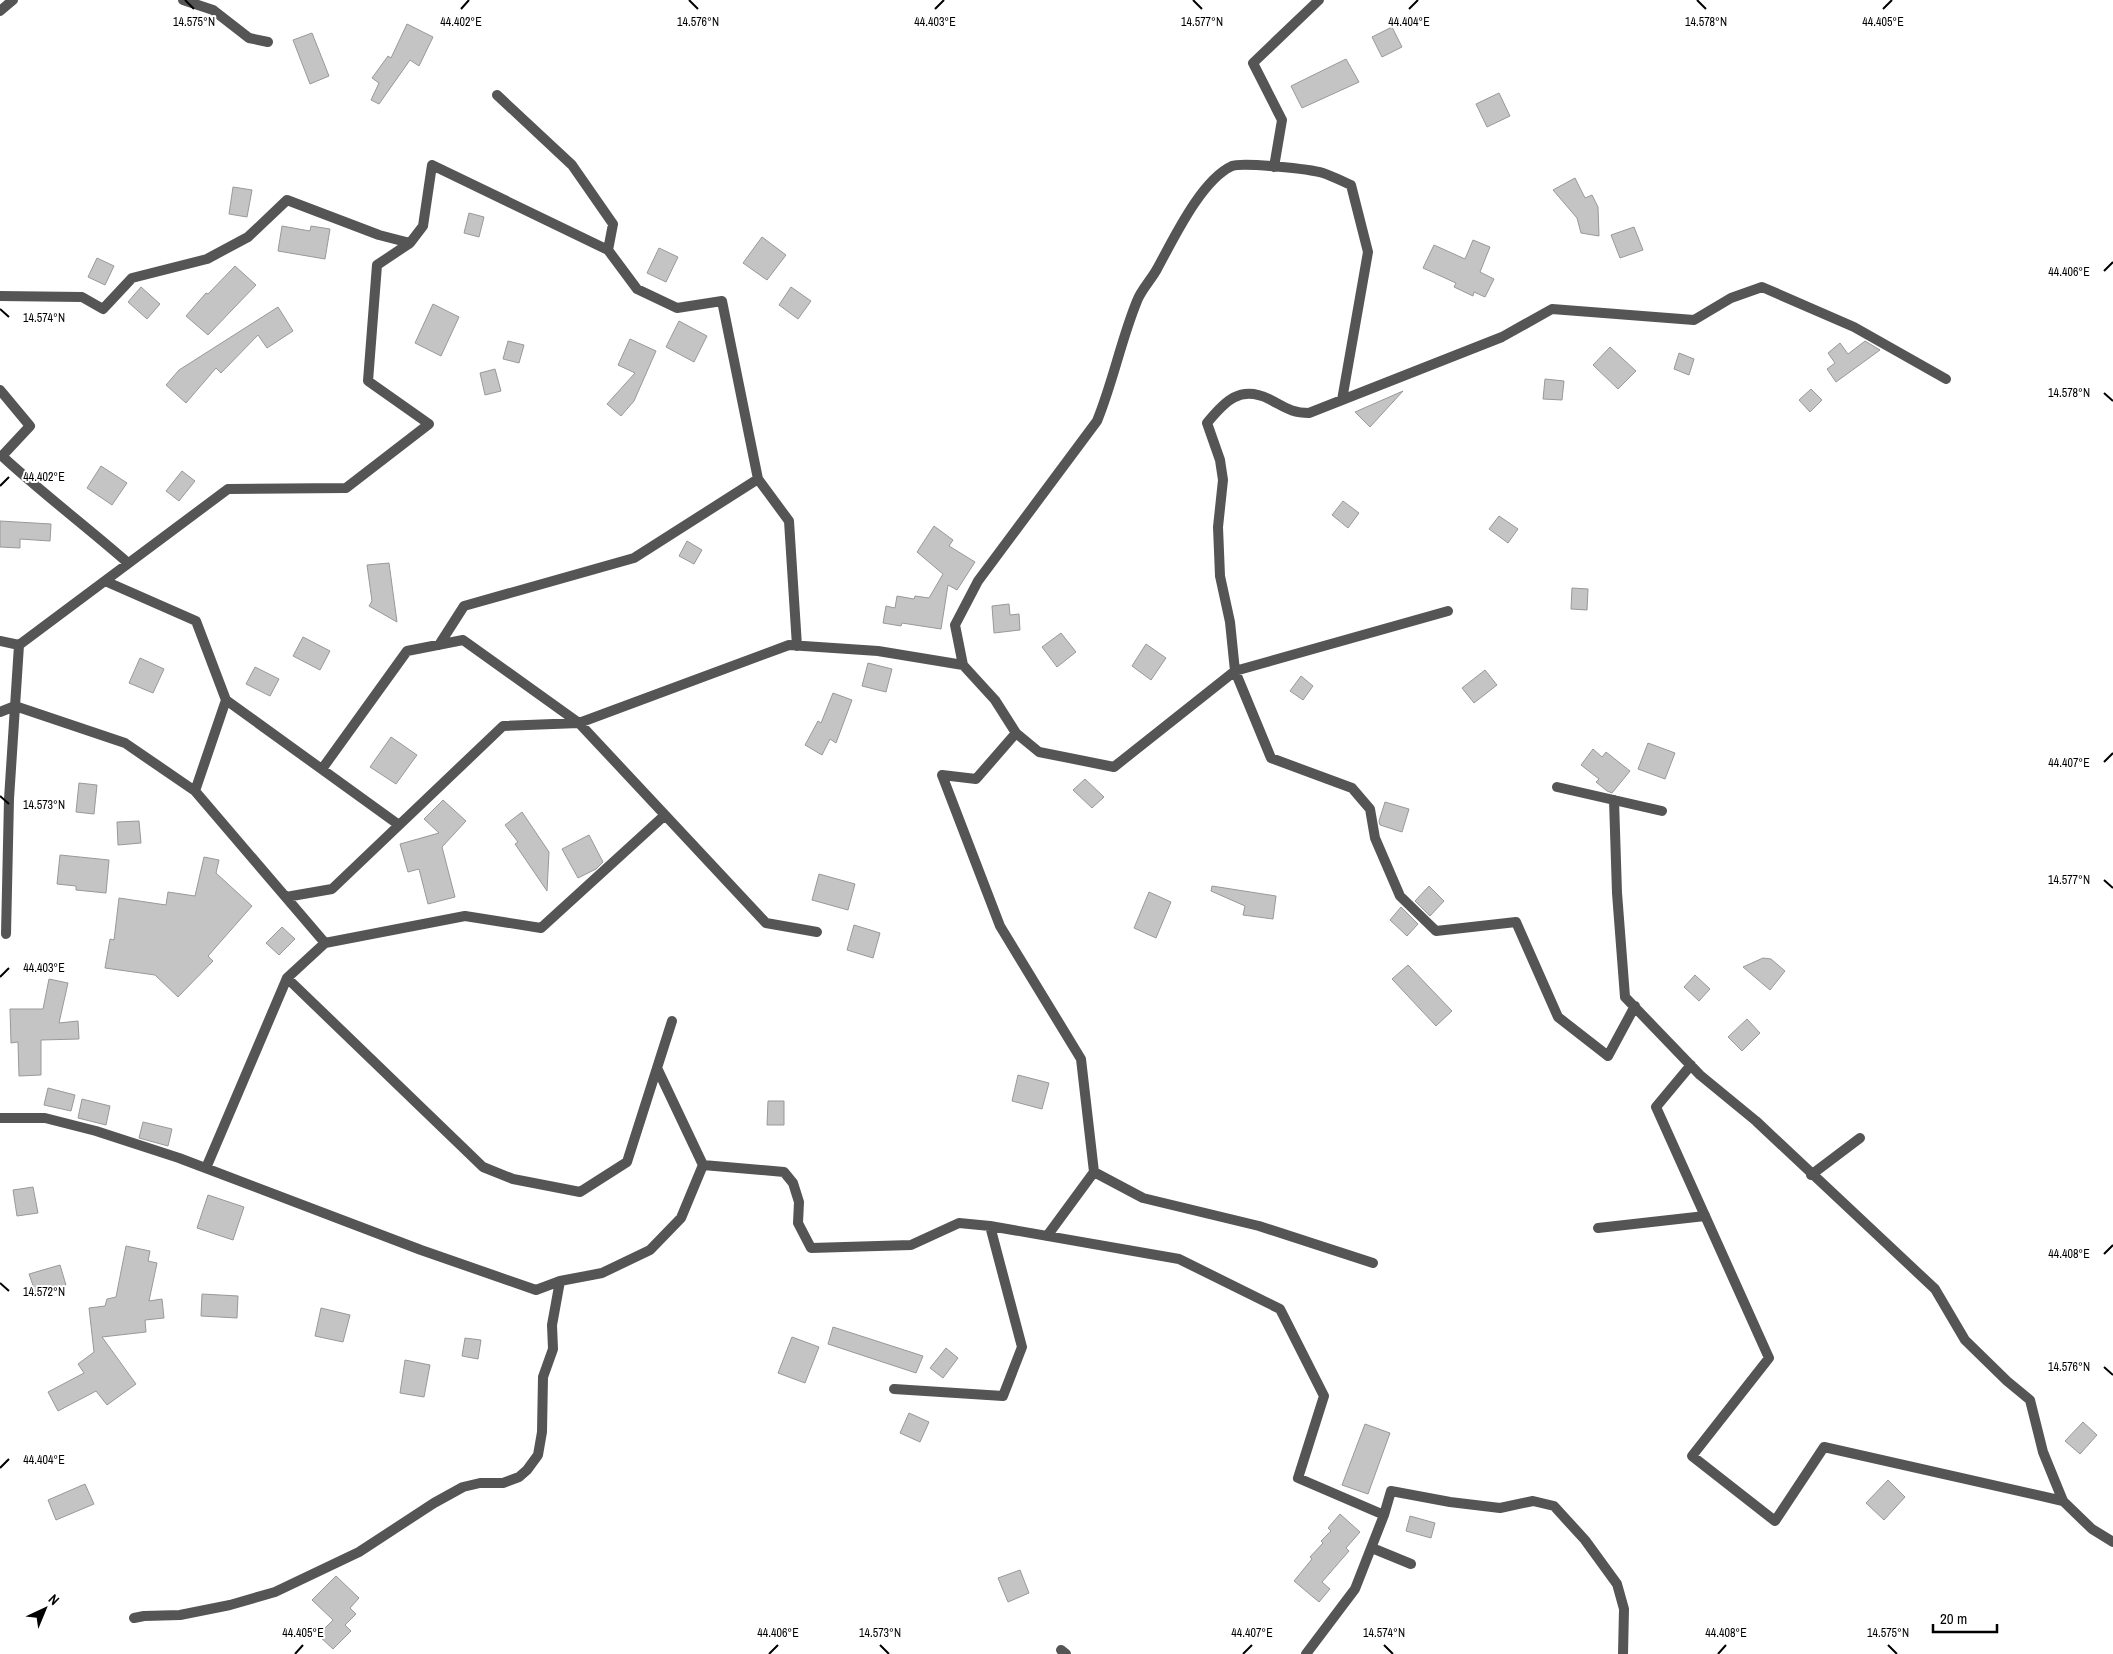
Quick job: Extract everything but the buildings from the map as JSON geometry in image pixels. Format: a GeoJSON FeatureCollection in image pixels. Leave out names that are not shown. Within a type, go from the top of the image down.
{"type":"FeatureCollection","features":[{"type":"Feature","properties":{"kind":"street"},"geometry":{"type":"LineString","coordinates":[[0,11],[13,0]]}},
{"type":"Feature","properties":{"kind":"street"},"geometry":{"type":"LineString","coordinates":[[183,0],[213,10],[249,38],[268,42]]}},
{"type":"Feature","properties":{"kind":"street"},"geometry":{"type":"LineString","coordinates":[[1274,167],[1282,120],[1253,63],[1319,0]]}},
{"type":"Feature","properties":{"kind":"street"},"geometry":{"type":"LineString","coordinates":[[497,95],[572,166],[613,224],[608,250]]}},
{"type":"Feature","properties":{"kind":"street"},"geometry":{"type":"LineString","coordinates":[[0,641],[19,645],[228,489],[346,488],[429,424],[368,381],[377,265],[410,243],[423,226],[432,165],[608,250],[637,289],[677,308],[722,302],[758,479],[789,521],[797,646]]}},
{"type":"Feature","properties":{"kind":"street"},"geometry":{"type":"LineString","coordinates":[[1342,400],[1368,252],[1351,185],[1323,173],[1295,168],[1234,165],[1222,172],[1199,197],[1171,240],[1156,270],[1137,300],[1106,398],[1097,420],[978,581],[955,625],[963,665],[995,700],[1016,733],[1039,752],[1114,767],[1234,671],[1448,612]]}},
{"type":"Feature","properties":{"kind":"street"},"geometry":{"type":"LineString","coordinates":[[0,296],[82,297],[103,309],[132,278],[208,259],[248,236],[287,200],[379,235],[410,243]]}},
{"type":"Feature","properties":{"kind":"street"},"geometry":{"type":"LineString","coordinates":[[1634,1006],[1608,1056],[1558,1017],[1516,922],[1436,931],[1400,896],[1375,838],[1370,809],[1352,788],[1271,758],[1234,671],[1230,622],[1220,576],[1218,527],[1223,480],[1220,460],[1207,423],[1230,399],[1242,394],[1255,393],[1295,413],[1309,412],[1502,337],[1552,309],[1694,320],[1731,298],[1762,287],[1854,327],[1946,379]]}},
{"type":"Feature","properties":{"kind":"street"},"geometry":{"type":"LineString","coordinates":[[0,390],[30,426],[1,456],[35,487],[83,523],[128,563]]}},
{"type":"Feature","properties":{"kind":"street"},"geometry":{"type":"LineString","coordinates":[[439,645],[464,606],[634,558],[758,479]]}},
{"type":"Feature","properties":{"kind":"street"},"geometry":{"type":"LineString","coordinates":[[105,580],[196,621],[226,700],[399,825]]}},
{"type":"Feature","properties":{"kind":"street"},"geometry":{"type":"LineString","coordinates":[[322,769],[407,652],[463,640],[579,722],[766,923],[817,932]]}},
{"type":"Feature","properties":{"kind":"street"},"geometry":{"type":"LineString","coordinates":[[6,934],[9,799],[19,645]]}},
{"type":"Feature","properties":{"kind":"street"},"geometry":{"type":"LineString","coordinates":[[286,897],[332,889],[503,726],[579,722],[789,645],[878,651],[963,665]]}},
{"type":"Feature","properties":{"kind":"street"},"geometry":{"type":"LineString","coordinates":[[195,791],[226,700]]}},
{"type":"Feature","properties":{"kind":"street"},"geometry":{"type":"LineString","coordinates":[[0,712],[15,706],[126,742],[195,791],[325,943]]}},
{"type":"Feature","properties":{"kind":"street"},"geometry":{"type":"LineString","coordinates":[[1016,733],[976,778],[942,775],[1000,926],[1081,1060],[1094,1172],[1047,1236]]}},
{"type":"Feature","properties":{"kind":"street"},"geometry":{"type":"LineString","coordinates":[[1557,787],[1662,811]]}},
{"type":"Feature","properties":{"kind":"street"},"geometry":{"type":"LineString","coordinates":[[1614,800],[1617,893],[1625,997],[1691,1065],[1756,1121],[1811,1175],[1935,1289],[1965,1340],[2007,1381],[2030,1400],[2043,1452],[2063,1501],[2092,1529],[2113,1542]]}},
{"type":"Feature","properties":{"kind":"street"},"geometry":{"type":"LineString","coordinates":[[206,1168],[287,978],[325,943],[465,916],[541,928],[665,815]]}},
{"type":"Feature","properties":{"kind":"street"},"geometry":{"type":"LineString","coordinates":[[287,978],[483,1167],[513,1179],[580,1192],[627,1162],[672,1021]]}},
{"type":"Feature","properties":{"kind":"street"},"geometry":{"type":"LineString","coordinates":[[1691,1065],[1656,1107],[1768,1358],[1692,1456],[1775,1521],[1824,1447],[2063,1501]]}},
{"type":"Feature","properties":{"kind":"street"},"geometry":{"type":"LineString","coordinates":[[0,1118],[45,1118],[87,1129],[206,1168],[421,1250],[536,1290],[560,1281],[602,1273],[650,1250],[681,1218],[703,1165],[658,1068]]}},
{"type":"Feature","properties":{"kind":"street"},"geometry":{"type":"LineString","coordinates":[[1811,1175],[1860,1138]]}},
{"type":"Feature","properties":{"kind":"street"},"geometry":{"type":"LineString","coordinates":[[703,1165],[784,1172],[793,1183],[799,1202],[798,1223],[812,1248],[911,1245],[959,1223],[990,1226],[1179,1259],[1280,1309],[1324,1396],[1298,1478],[1384,1516]]}},
{"type":"Feature","properties":{"kind":"street"},"geometry":{"type":"LineString","coordinates":[[1094,1172],[1143,1198],[1259,1226],[1373,1263]]}},
{"type":"Feature","properties":{"kind":"street"},"geometry":{"type":"LineString","coordinates":[[1598,1228],[1705,1216]]}},
{"type":"Feature","properties":{"kind":"street"},"geometry":{"type":"LineString","coordinates":[[894,1389],[1003,1396],[1022,1347],[990,1226]]}},
{"type":"Feature","properties":{"kind":"street"},"geometry":{"type":"LineString","coordinates":[[134,1618],[180,1615],[230,1605],[276,1592],[359,1552],[434,1502],[463,1486],[480,1483],[503,1483],[519,1477],[538,1455],[542,1432],[543,1377],[553,1348],[552,1325],[560,1281]]}},
{"type":"Feature","properties":{"kind":"street"},"geometry":{"type":"LineString","coordinates":[[1306,1654],[1355,1589],[1392,1491],[1450,1502],[1500,1508],[1533,1501],[1554,1506],[1586,1540],[1617,1584],[1624,1609],[1623,1654]]}},
{"type":"Feature","properties":{"kind":"street"},"geometry":{"type":"LineString","coordinates":[[1372,1548],[1411,1564]]}}]}
